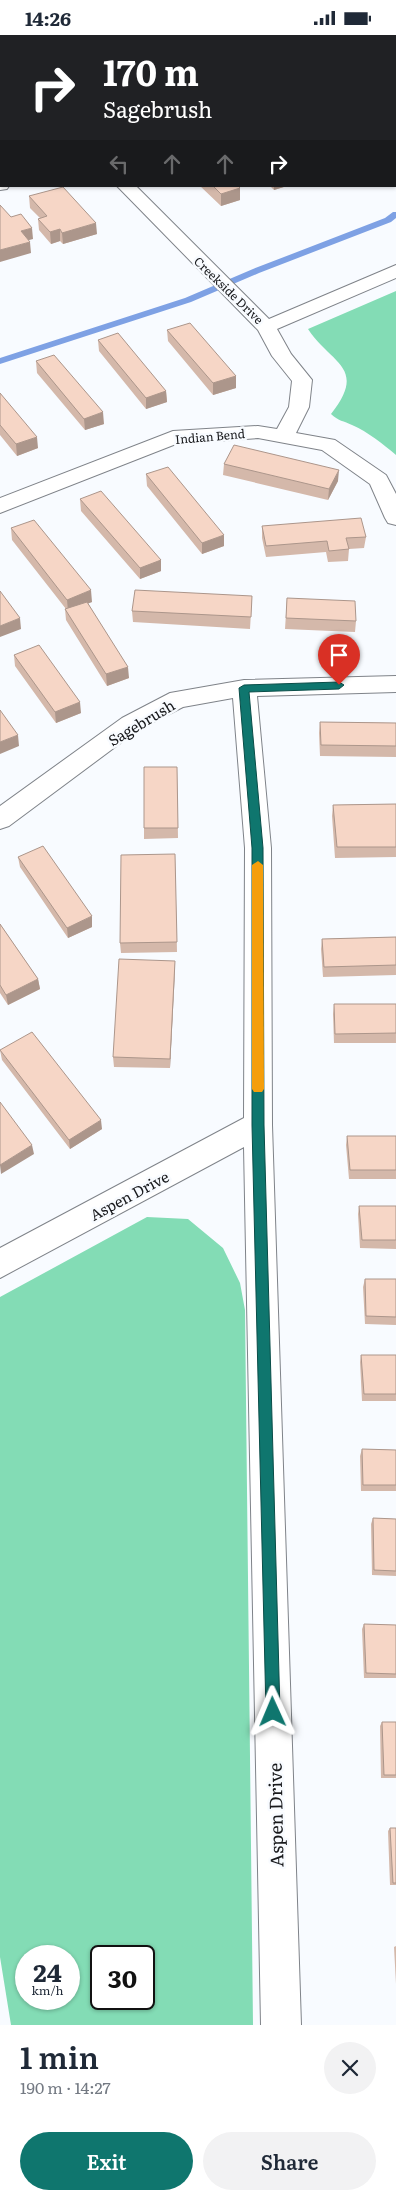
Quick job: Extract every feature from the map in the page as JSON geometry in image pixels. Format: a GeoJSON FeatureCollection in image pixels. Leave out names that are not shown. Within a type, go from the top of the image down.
{"type":"FeatureCollection","features":[{"type":"Feature","properties":{"kind":"street","name":"Creekside Drive"},"geometry":{"type":"LineString","coordinates":[[127,187],[266,327],[282,355],[302,380],[299,407],[284,436]]}},
{"type":"Feature","properties":{"kind":"street"},"geometry":{"type":"LineString","coordinates":[[266,327],[396,271]]}},
{"type":"Feature","properties":{"kind":"street","name":"Indian Bend"},"geometry":{"type":"LineString","coordinates":[[0,506],[174,438],[258,432],[328,445],[379,480],[396,518]]}},
{"type":"Feature","properties":{"kind":"street","name":"Sagebrush"},"geometry":{"type":"LineString","coordinates":[[0,819],[130,724],[178,699],[244,688],[396,684]]}},
{"type":"Feature","properties":{"kind":"street","name":"Aspen Drive"},"geometry":{"type":"LineString","coordinates":[[244,688],[258,848],[258,1125],[281,2025]]}},
{"type":"Feature","properties":{"kind":"street","name":"Aspen Drive"},"geometry":{"type":"LineString","coordinates":[[0,1264],[258,1125]]}},
{"type":"Feature","properties":{"kind":"green space"},"geometry":{"type":"Polygon","coordinates":[[[396,291],[396,455],[370,435],[331,414],[342,398],[346,386],[346,376],[342,367],[308,329],[396,291]]]}},
{"type":"Feature","properties":{"kind":"green space"},"geometry":{"type":"Polygon","coordinates":[[[147,1217],[188,1219],[223,1248],[240,1283],[245,1310],[253,2025],[11,2025],[0,1957],[0,1297],[147,1217]]]}},
{"type":"Feature","properties":{"kind":"building"},"geometry":{"type":"Polygon","coordinates":[[[63,187],[96,223],[62,233],[60,229],[50,232],[38,219],[47,216],[29,196],[63,187]]]}},
{"type":"Feature","properties":{"kind":"building"},"geometry":{"type":"Polygon","coordinates":[[[214,187],[240,188],[221,194],[214,187]]]}},
{"type":"Feature","properties":{"kind":"building"},"geometry":{"type":"Polygon","coordinates":[[[0,205],[11,217],[21,214],[32,228],[21,231],[30,242],[0,250],[0,205]]]}},
{"type":"Feature","properties":{"kind":"building"},"geometry":{"type":"Polygon","coordinates":[[[190,323],[236,376],[213,383],[167,330],[190,323]]]}},
{"type":"Feature","properties":{"kind":"building"},"geometry":{"type":"Polygon","coordinates":[[[118,333],[166,391],[146,398],[98,340],[118,333]]]}},
{"type":"Feature","properties":{"kind":"building"},"geometry":{"type":"Polygon","coordinates":[[[54,355],[103,412],[84,419],[36,361],[54,355]]]}},
{"type":"Feature","properties":{"kind":"building"},"geometry":{"type":"Polygon","coordinates":[[[0,393],[37,437],[16,444],[0,425],[0,393]]]}},
{"type":"Feature","properties":{"kind":"building"},"geometry":{"type":"Polygon","coordinates":[[[234,445],[339,470],[329,489],[224,464],[234,445]]]}},
{"type":"Feature","properties":{"kind":"building"},"geometry":{"type":"Polygon","coordinates":[[[168,467],[224,535],[202,543],[146,474],[168,467]]]}},
{"type":"Feature","properties":{"kind":"building"},"geometry":{"type":"Polygon","coordinates":[[[101,491],[161,560],[140,568],[80,499],[101,491]]]}},
{"type":"Feature","properties":{"kind":"building"},"geometry":{"type":"Polygon","coordinates":[[[361,518],[366,537],[346,538],[349,549],[329,551],[327,541],[266,546],[262,526],[361,518]]]}},
{"type":"Feature","properties":{"kind":"building"},"geometry":{"type":"Polygon","coordinates":[[[34,520],[91,590],[67,600],[11,528],[34,520]]]}},
{"type":"Feature","properties":{"kind":"building"},"geometry":{"type":"Polygon","coordinates":[[[135,590],[252,596],[251,617],[132,611],[135,590]]]}},
{"type":"Feature","properties":{"kind":"building"},"geometry":{"type":"Polygon","coordinates":[[[0,591],[20,618],[0,626],[0,591]]]}},
{"type":"Feature","properties":{"kind":"building"},"geometry":{"type":"Polygon","coordinates":[[[287,598],[355,601],[356,621],[286,618],[287,598]]]}},
{"type":"Feature","properties":{"kind":"building"},"geometry":{"type":"Polygon","coordinates":[[[87,602],[128,667],[106,674],[65,609],[87,602]]]}},
{"type":"Feature","properties":{"kind":"building"},"geometry":{"type":"Polygon","coordinates":[[[39,645],[80,702],[55,712],[14,655],[39,645]]]}},
{"type":"Feature","properties":{"kind":"building"},"geometry":{"type":"Polygon","coordinates":[[[0,710],[18,735],[0,742],[0,710]]]}},
{"type":"Feature","properties":{"kind":"building"},"geometry":{"type":"Polygon","coordinates":[[[320,722],[396,723],[396,746],[321,745],[320,722]]]}},
{"type":"Feature","properties":{"kind":"building"},"geometry":{"type":"Polygon","coordinates":[[[144,767],[177,767],[178,828],[144,828],[144,767]]]}},
{"type":"Feature","properties":{"kind":"building"},"geometry":{"type":"Polygon","coordinates":[[[396,804],[396,847],[337,847],[333,805],[396,804]]]}},
{"type":"Feature","properties":{"kind":"building"},"geometry":{"type":"Polygon","coordinates":[[[43,846],[92,916],[67,928],[18,857],[43,846]]]}},
{"type":"Feature","properties":{"kind":"building"},"geometry":{"type":"Polygon","coordinates":[[[175,854],[177,942],[120,943],[121,855],[175,854]]]}},
{"type":"Feature","properties":{"kind":"building"},"geometry":{"type":"Polygon","coordinates":[[[0,924],[38,979],[6,995],[0,985],[0,924]]]}},
{"type":"Feature","properties":{"kind":"building"},"geometry":{"type":"Polygon","coordinates":[[[396,937],[396,965],[324,967],[322,939],[396,937]]]}},
{"type":"Feature","properties":{"kind":"building"},"geometry":{"type":"Polygon","coordinates":[[[119,959],[175,961],[170,1059],[113,1057],[119,959]]]}},
{"type":"Feature","properties":{"kind":"building"},"geometry":{"type":"Polygon","coordinates":[[[334,1004],[396,1004],[396,1033],[335,1034],[334,1004]]]}},
{"type":"Feature","properties":{"kind":"building"},"geometry":{"type":"Polygon","coordinates":[[[32,1032],[101,1120],[69,1140],[0,1050],[32,1032]]]}},
{"type":"Feature","properties":{"kind":"building"},"geometry":{"type":"Polygon","coordinates":[[[0,1102],[32,1145],[0,1165],[0,1102]]]}},
{"type":"Feature","properties":{"kind":"building"},"geometry":{"type":"Polygon","coordinates":[[[347,1136],[396,1136],[396,1170],[350,1170],[347,1136]]]}},
{"type":"Feature","properties":{"kind":"building"},"geometry":{"type":"Polygon","coordinates":[[[359,1206],[396,1206],[396,1240],[362,1240],[359,1206]]]}},
{"type":"Feature","properties":{"kind":"building"},"geometry":{"type":"Polygon","coordinates":[[[365,1279],[396,1279],[396,1317],[366,1316],[365,1279]]]}},
{"type":"Feature","properties":{"kind":"building"},"geometry":{"type":"Polygon","coordinates":[[[361,1355],[396,1355],[396,1394],[364,1394],[361,1355]]]}},
{"type":"Feature","properties":{"kind":"building"},"geometry":{"type":"Polygon","coordinates":[[[362,1449],[396,1450],[396,1485],[363,1485],[362,1449]]]}},
{"type":"Feature","properties":{"kind":"building"},"geometry":{"type":"Polygon","coordinates":[[[373,1518],[396,1519],[396,1571],[374,1570],[373,1518]]]}},
{"type":"Feature","properties":{"kind":"building"},"geometry":{"type":"Polygon","coordinates":[[[364,1624],[396,1625],[396,1674],[366,1673],[364,1624]]]}},
{"type":"Feature","properties":{"kind":"building"},"geometry":{"type":"Polygon","coordinates":[[[382,1722],[396,1722],[396,1775],[384,1775],[382,1722]]]}},
{"type":"Feature","properties":{"kind":"building"},"geometry":{"type":"Polygon","coordinates":[[[390,1828],[396,1828],[396,1883],[393,1883],[390,1828]]]}},
{"type":"Feature","properties":{"kind":"waterway"},"geometry":{"type":"LineString","coordinates":[[0,361],[188,300],[256,271],[388,220],[396,214]]}},
{"type":"Feature","properties":{"kind":"slow traffic"},"geometry":{"type":"LineString","coordinates":[[258,865],[258,1089]]}},
{"type":"Feature","properties":{"kind":"route"},"geometry":{"type":"LineString","coordinates":[[273,1712],[258,1125],[258,848],[244,688],[339,685]]}}]}
